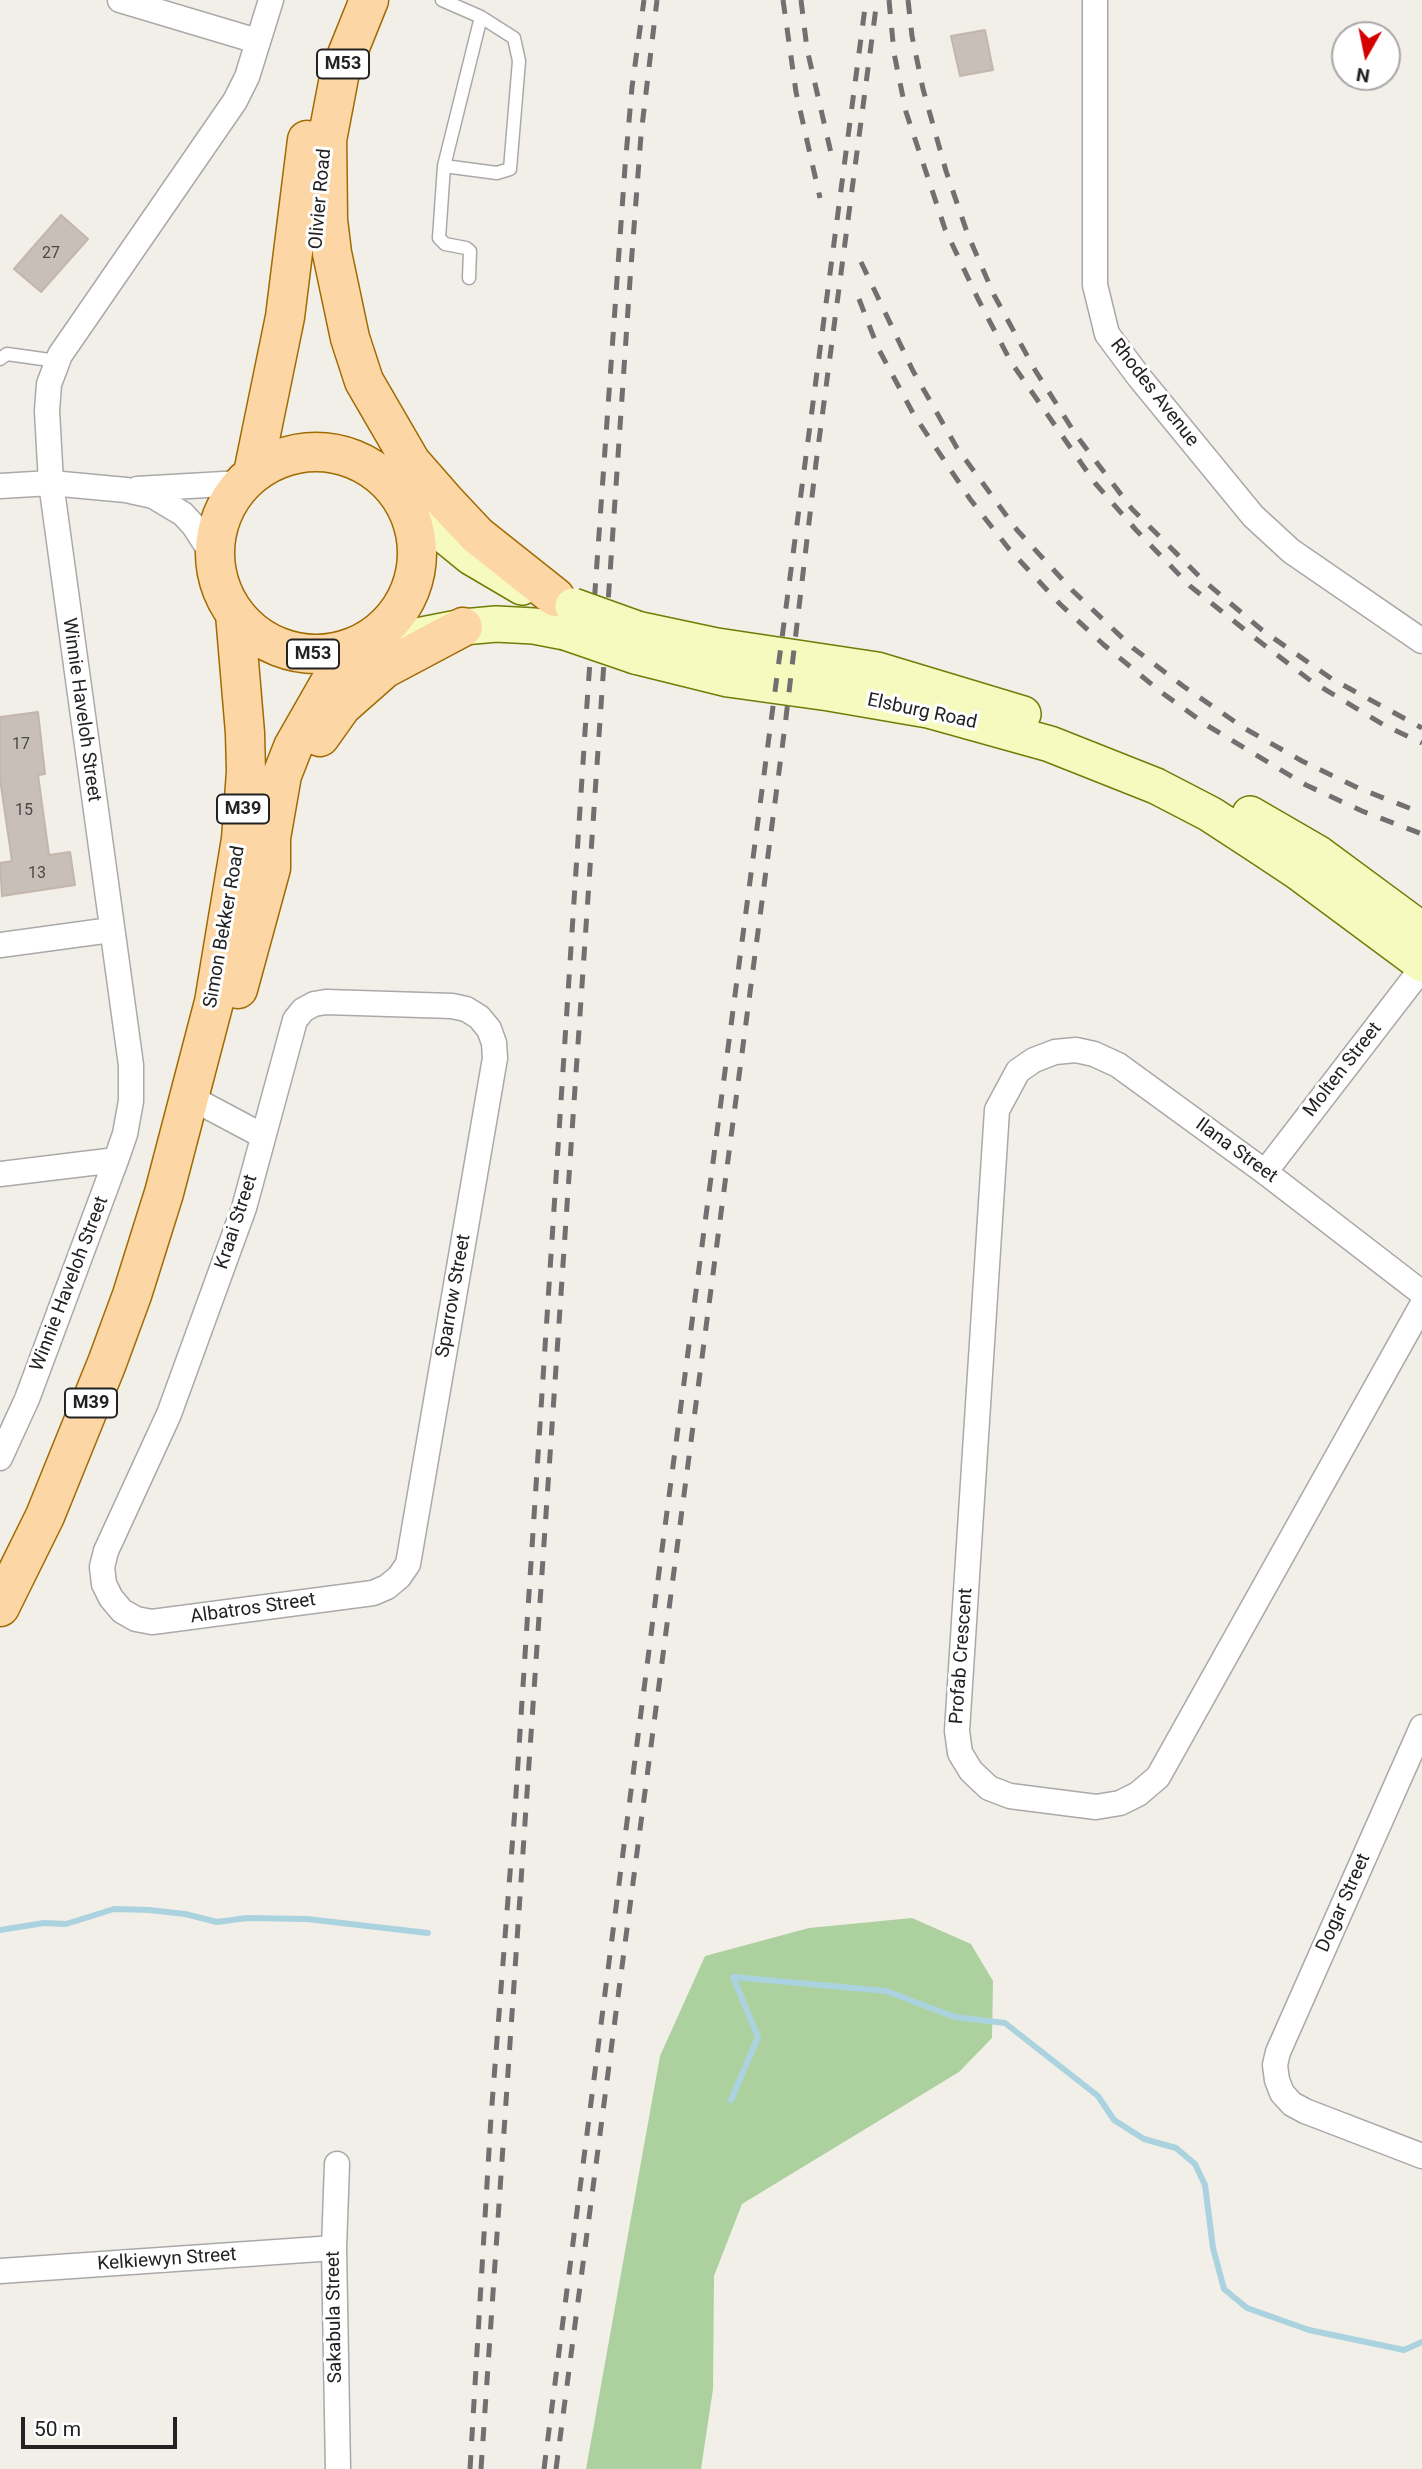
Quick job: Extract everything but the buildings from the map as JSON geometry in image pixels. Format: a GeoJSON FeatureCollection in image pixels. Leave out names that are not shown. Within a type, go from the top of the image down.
{"type":"FeatureCollection","features":[{"type":"Feature","properties":{"kind":"main road","name":"Olivier Road"},"geometry":{"type":"LineString","coordinates":[[247,478],[285,317],[314,99],[326,54],[346,0]]}},
{"type":"Feature","properties":{"kind":"main road","name":"Olivier Road"},"geometry":{"type":"LineString","coordinates":[[369,0],[340,72],[327,132],[316,219],[317,296],[330,345],[395,491]]}},
{"type":"Feature","properties":{"kind":"main road"},"geometry":{"type":"LineString","coordinates":[[327,132],[328,220],[332,253],[350,338],[364,381],[411,462],[477,535],[564,612]]}},
{"type":"Feature","properties":{"kind":"main road","name":"M53"},"geometry":{"type":"LineString","coordinates":[[319,451],[354,458],[395,491],[416,532],[418,562],[411,591],[396,617],[358,645],[318,654],[286,650],[257,636],[234,614],[219,587],[214,557],[216,530],[226,505],[247,478],[284,456],[319,451]]}},
{"type":"Feature","properties":{"kind":"main road","name":"Elsburg Road"},"geometry":{"type":"LineString","coordinates":[[395,491],[471,557],[564,612],[728,679],[928,710],[1050,744],[1156,786],[1210,814],[1256,844],[1422,966]]}},
{"type":"Feature","properties":{"kind":"main road","name":"Elsburg Road"},"geometry":{"type":"LineString","coordinates":[[358,645],[463,627],[496,624],[534,626],[564,612]]}},
{"type":"Feature","properties":{"kind":"main road","name":"Simon Bekker Road"},"geometry":{"type":"LineString","coordinates":[[195,1097],[241,839],[246,733],[234,614]]}},
{"type":"Feature","properties":{"kind":"main road"},"geometry":{"type":"LineString","coordinates":[[271,867],[298,779],[308,757],[342,706],[384,669],[463,627]]}},
{"type":"Feature","properties":{"kind":"main road","name":"Elsburg Road"},"geometry":{"type":"LineString","coordinates":[[636,642],[717,646],[877,670],[976,698],[1056,725],[1163,769],[1216,795],[1319,854],[1422,930]]}},
{"type":"Feature","properties":{"kind":"main road","name":"Simon Bekker Road"},"geometry":{"type":"LineString","coordinates":[[0,1606],[45,1516],[107,1363],[132,1296],[195,1097],[233,1010],[271,867],[275,808],[282,775],[293,747],[358,645]]}},
{"type":"Feature","properties":{"kind":"street"},"geometry":{"type":"LineString","coordinates":[[120,0],[257,41]]}},
{"type":"Feature","properties":{"kind":"street","name":"Winnie Haveloh Street"},"geometry":{"type":"LineString","coordinates":[[0,1458],[27,1399],[116,1160],[125,1134],[131,1101],[131,1065],[51,483],[47,411],[49,384],[57,361],[235,101],[247,77],[271,0]]}},
{"type":"Feature","properties":{"kind":"street","name":"Rhodes Avenue"},"geometry":{"type":"LineString","coordinates":[[1095,0],[1095,285],[1107,334],[1253,516],[1291,551],[1422,640]]}},
{"type":"Feature","properties":{"kind":"street"},"geometry":{"type":"LineString","coordinates":[[126,490],[247,478]]}},
{"type":"Feature","properties":{"kind":"street"},"geometry":{"type":"LineString","coordinates":[[0,486],[51,483],[126,490],[153,496],[183,514],[214,557]]}},
{"type":"Feature","properties":{"kind":"street"},"geometry":{"type":"LineString","coordinates":[[0,945],[111,930]]}},
{"type":"Feature","properties":{"kind":"street","name":"Molten Street"},"geometry":{"type":"LineString","coordinates":[[1265,1172],[1422,966]]}},
{"type":"Feature","properties":{"kind":"street","name":"Kraai Street"},"geometry":{"type":"LineString","coordinates":[[111,1598],[104,1584],[102,1567],[106,1551],[169,1414],[244,1208],[295,1020],[303,1010],[326,1002],[452,1006],[466,1009],[479,1017]]}},
{"type":"Feature","properties":{"kind":"street","name":"Sparrow Street"},"geometry":{"type":"LineString","coordinates":[[399,1577],[408,1564],[411,1549],[495,1058],[489,1029],[479,1017]]}},
{"type":"Feature","properties":{"kind":"street","name":"Ilana Street"},"geometry":{"type":"LineString","coordinates":[[1034,1060],[1055,1052],[1076,1050],[1094,1054],[1118,1065],[1265,1172],[1422,1293]]}},
{"type":"Feature","properties":{"kind":"street","name":"Profab Crescent"},"geometry":{"type":"LineString","coordinates":[[1034,1060],[1018,1071],[997,1110],[957,1731],[960,1753],[971,1770],[989,1788],[1010,1796],[1096,1807],[1120,1803],[1138,1794],[1158,1777],[1422,1305]]}},
{"type":"Feature","properties":{"kind":"street"},"geometry":{"type":"LineString","coordinates":[[195,1097],[263,1136]]}},
{"type":"Feature","properties":{"kind":"street"},"geometry":{"type":"LineString","coordinates":[[0,1174],[116,1160]]}},
{"type":"Feature","properties":{"kind":"street"},"geometry":{"type":"LineString","coordinates":[[0,1402],[27,1399]]}},
{"type":"Feature","properties":{"kind":"street","name":"Albatros Street"},"geometry":{"type":"LineString","coordinates":[[111,1598],[129,1615],[152,1622],[373,1593],[387,1587],[399,1577]]}},
{"type":"Feature","properties":{"kind":"street","name":"Dogar Street"},"geometry":{"type":"LineString","coordinates":[[1422,1727],[1278,2052],[1275,2066],[1277,2080],[1292,2104],[1422,2156]]}},
{"type":"Feature","properties":{"kind":"street","name":"Sakabula Street"},"geometry":{"type":"LineString","coordinates":[[337,2164],[334,2248],[338,2469]]}},
{"type":"Feature","properties":{"kind":"street","name":"Kelkiewyn Street"},"geometry":{"type":"LineString","coordinates":[[0,2271],[334,2248]]}},
{"type":"Feature","properties":{"kind":"lane"},"geometry":{"type":"LineString","coordinates":[[442,0],[481,17],[514,38],[519,61],[510,169],[497,173],[444,166]]}},
{"type":"Feature","properties":{"kind":"lane"},"geometry":{"type":"LineString","coordinates":[[469,278],[470,251],[445,244],[439,237],[444,166],[481,17]]}},
{"type":"Feature","properties":{"kind":"lane"},"geometry":{"type":"LineString","coordinates":[[0,359],[7,354],[57,361]]}},
{"type":"Feature","properties":{"kind":"green space"},"geometry":{"type":"Polygon","coordinates":[[[912,1918],[971,1944],[993,1981],[992,2038],[959,2072],[742,2204],[714,2276],[713,2389],[701,2469],[586,2469],[660,2056],[705,1956],[809,1928],[912,1918]]]}},
{"type":"Feature","properties":{"kind":"waterway"},"geometry":{"type":"LineString","coordinates":[[0,1930],[44,1923],[66,1924],[114,1909],[185,1914],[217,1922],[247,1918],[307,1919],[428,1933]]}},
{"type":"Feature","properties":{"kind":"waterway"},"geometry":{"type":"LineString","coordinates":[[731,2100],[758,2037],[733,1977],[886,1991],[955,2017],[1005,2023],[1098,2096],[1114,2120],[1144,2139],[1176,2148],[1195,2164],[1205,2185],[1213,2248],[1224,2289],[1247,2308],[1309,2330],[1404,2350],[1422,2342]]}},
{"type":"Feature","properties":{"kind":"railway"},"geometry":{"type":"LineString","coordinates":[[470,2469],[491,2117],[515,1809],[585,732],[625,167],[644,0]]}},
{"type":"Feature","properties":{"kind":"railway"},"geometry":{"type":"LineString","coordinates":[[481,2469],[630,280],[641,135],[657,0]]}},
{"type":"Feature","properties":{"kind":"railway"},"geometry":{"type":"LineString","coordinates":[[783,0],[796,92],[820,198]]}},
{"type":"Feature","properties":{"kind":"railway"},"geometry":{"type":"LineString","coordinates":[[801,0],[807,49],[831,153]]}},
{"type":"Feature","properties":{"kind":"railway"},"geometry":{"type":"LineString","coordinates":[[544,2469],[866,0]]}},
{"type":"Feature","properties":{"kind":"railway"},"geometry":{"type":"LineString","coordinates":[[556,2469],[785,726],[816,463],[877,0]]}},
{"type":"Feature","properties":{"kind":"railway"},"geometry":{"type":"LineString","coordinates":[[889,0],[894,53],[906,112],[945,229],[1011,362],[1095,483],[1190,586],[1255,638],[1311,681],[1384,725],[1422,743]]}},
{"type":"Feature","properties":{"kind":"railway"},"geometry":{"type":"LineString","coordinates":[[908,0],[923,89],[946,171],[968,235],[994,295],[1035,370],[1076,435],[1132,509],[1204,581],[1262,630],[1332,679],[1422,728]]}},
{"type":"Feature","properties":{"kind":"railway"},"geometry":{"type":"LineString","coordinates":[[861,262],[913,371],[957,448],[1017,530],[1073,591],[1133,648],[1244,728],[1302,761],[1358,788],[1422,813]]}},
{"type":"Feature","properties":{"kind":"railway"},"geometry":{"type":"LineString","coordinates":[[859,299],[878,348],[914,415],[970,499],[1009,549],[1060,604],[1161,692],[1208,726],[1306,785],[1362,811],[1422,834]]}}]}
